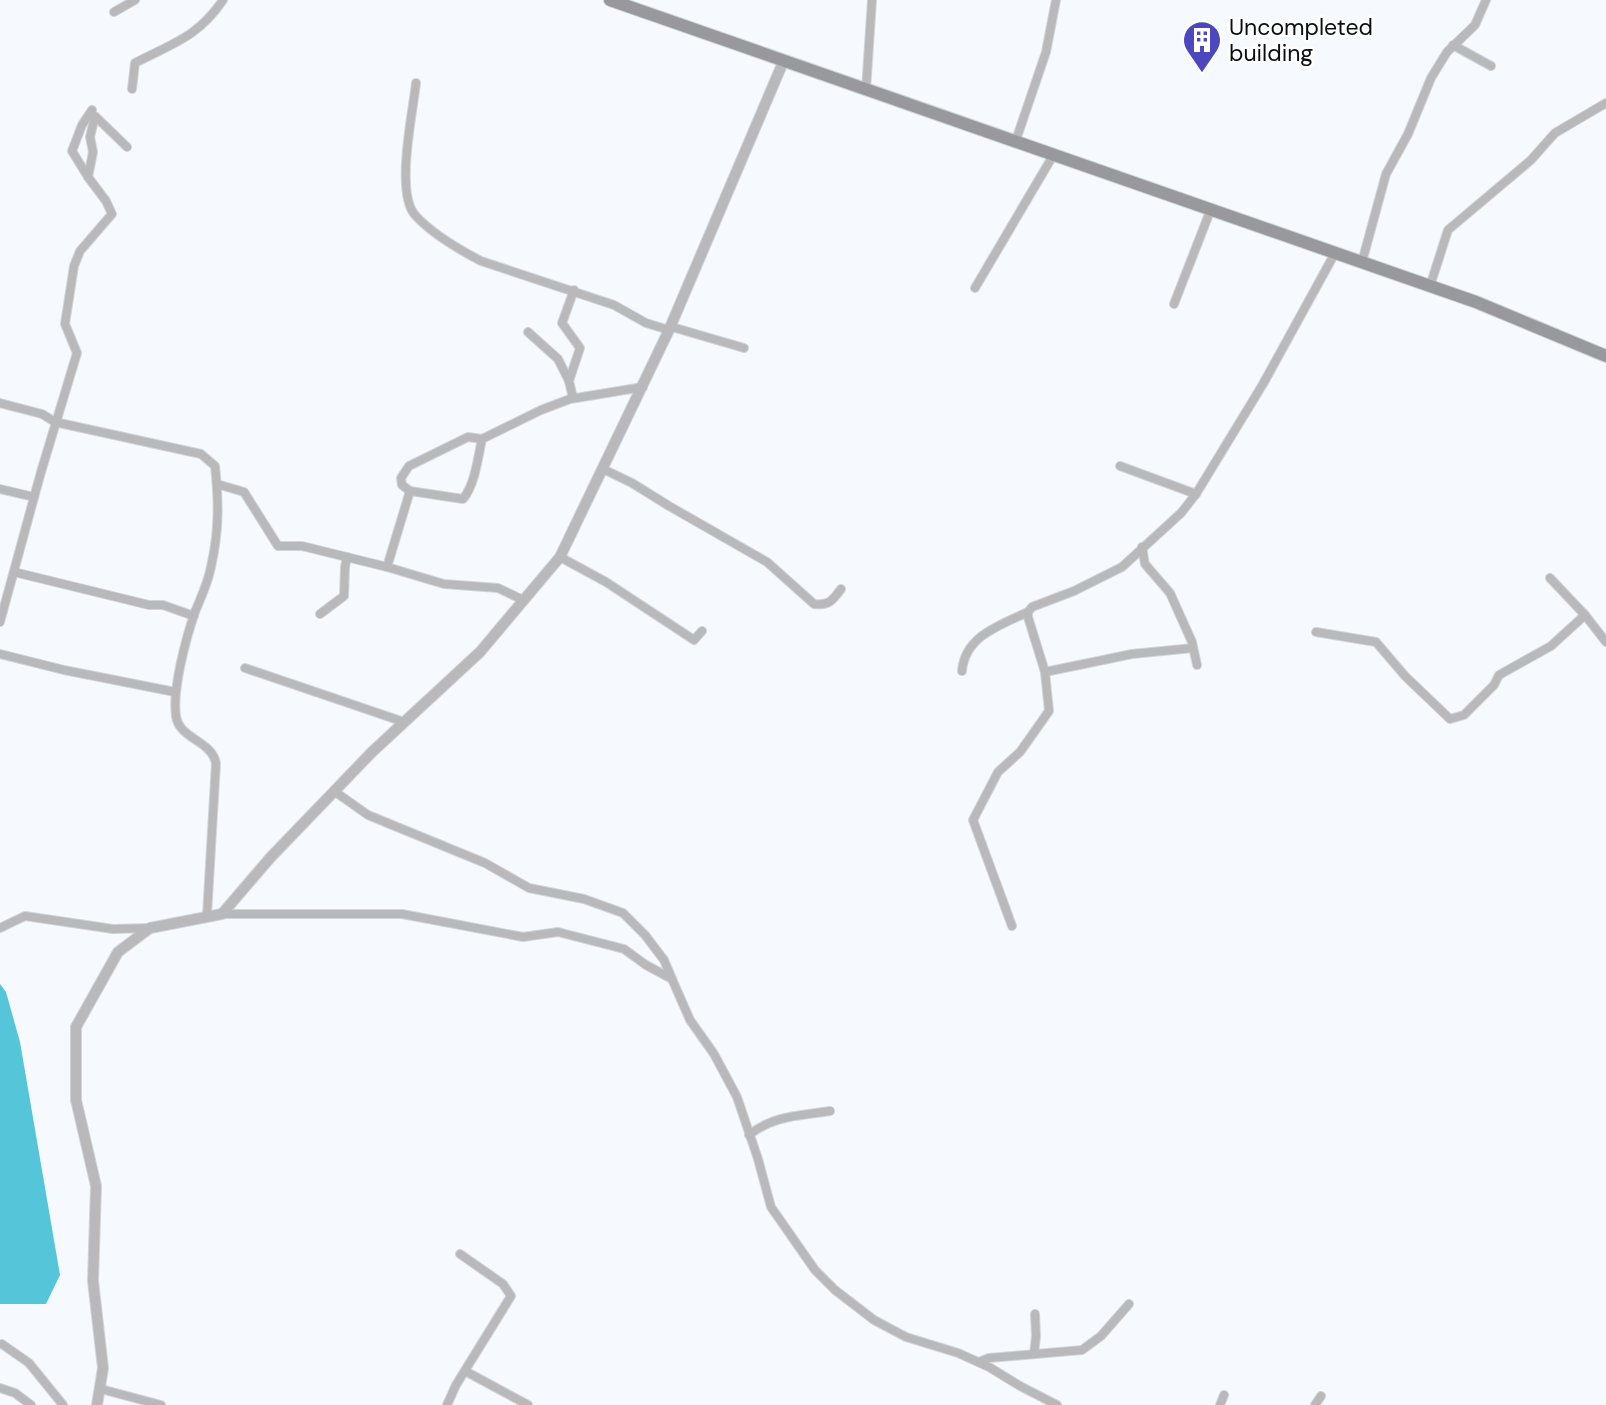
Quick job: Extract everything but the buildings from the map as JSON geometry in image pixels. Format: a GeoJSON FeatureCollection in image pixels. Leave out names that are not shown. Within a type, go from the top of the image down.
{"type":"FeatureCollection","features":[{"type":"Feature","properties":{"kind":"main road"},"geometry":{"type":"LineString","coordinates":[[610,0],[1476,302],[1606,356]]}},
{"type":"Feature","properties":{"kind":"street"},"geometry":{"type":"LineString","coordinates":[[114,12],[135,0]]}},
{"type":"Feature","properties":{"kind":"street"},"geometry":{"type":"LineString","coordinates":[[132,89],[135,64],[194,33],[210,19],[223,0]]}},
{"type":"Feature","properties":{"kind":"street"},"geometry":{"type":"LineString","coordinates":[[866,90],[872,0]]}},
{"type":"Feature","properties":{"kind":"street"},"geometry":{"type":"LineString","coordinates":[[1015,143],[1046,52],[1056,0]]}},
{"type":"Feature","properties":{"kind":"street"},"geometry":{"type":"LineString","coordinates":[[1362,262],[1386,174],[1408,134],[1431,78],[1453,45],[1475,24],[1486,0]]}},
{"type":"Feature","properties":{"kind":"street"},"geometry":{"type":"LineString","coordinates":[[1453,45],[1491,66]]}},
{"type":"Feature","properties":{"kind":"street"},"geometry":{"type":"LineString","coordinates":[[222,914],[334,791],[480,652],[560,557],[643,387],[784,60]]}},
{"type":"Feature","properties":{"kind":"street"},"geometry":{"type":"LineString","coordinates":[[416,83],[405,179],[408,201],[414,214],[463,251],[481,261],[614,305],[646,323],[672,327],[744,348]]}},
{"type":"Feature","properties":{"kind":"street"},"geometry":{"type":"LineString","coordinates":[[1430,286],[1448,230],[1531,160],[1555,134],[1606,103]]}},
{"type":"Feature","properties":{"kind":"street"},"geometry":{"type":"LineString","coordinates":[[0,622],[76,354],[65,324],[74,266],[80,251],[112,214],[72,151],[82,125],[92,110]]}},
{"type":"Feature","properties":{"kind":"street"},"geometry":{"type":"LineString","coordinates":[[88,177],[93,152],[90,137],[95,116],[127,147]]}},
{"type":"Feature","properties":{"kind":"street"},"geometry":{"type":"LineString","coordinates":[[975,288],[1054,154]]}},
{"type":"Feature","properties":{"kind":"street"},"geometry":{"type":"LineString","coordinates":[[1174,304],[1211,209]]}},
{"type":"Feature","properties":{"kind":"street"},"geometry":{"type":"LineString","coordinates":[[962,671],[963,657],[974,642],[991,629],[1028,612],[1032,607],[1074,591],[1122,567],[1173,523],[1196,494],[1263,384],[1335,253]]}},
{"type":"Feature","properties":{"kind":"street"},"geometry":{"type":"LineString","coordinates":[[569,381],[580,348],[562,323],[574,290]]}},
{"type":"Feature","properties":{"kind":"street"},"geometry":{"type":"LineString","coordinates":[[528,332],[558,359],[569,381],[573,398]]}},
{"type":"Feature","properties":{"kind":"street"},"geometry":{"type":"LineString","coordinates":[[482,439],[467,496],[463,499],[410,491],[402,485],[401,478],[409,466],[468,437],[482,439],[541,410],[573,398],[643,387]]}},
{"type":"Feature","properties":{"kind":"street"},"geometry":{"type":"LineString","coordinates":[[0,403],[43,414],[55,422],[201,454],[215,467],[219,519],[211,567],[194,616],[175,692],[178,725],[209,749],[216,763],[207,915]]}},
{"type":"Feature","properties":{"kind":"street"},"geometry":{"type":"LineString","coordinates":[[1120,466],[1196,494]]}},
{"type":"Feature","properties":{"kind":"street"},"geometry":{"type":"LineString","coordinates":[[603,469],[632,483],[767,562],[814,604],[823,606],[831,602],[841,589]]}},
{"type":"Feature","properties":{"kind":"street"},"geometry":{"type":"LineString","coordinates":[[217,484],[244,492],[278,546],[292,544],[387,566],[444,584],[498,588],[523,600]]}},
{"type":"Feature","properties":{"kind":"street"},"geometry":{"type":"LineString","coordinates":[[0,489],[34,497]]}},
{"type":"Feature","properties":{"kind":"street"},"geometry":{"type":"LineString","coordinates":[[387,566],[410,491]]}},
{"type":"Feature","properties":{"kind":"street"},"geometry":{"type":"LineString","coordinates":[[1142,547],[1145,564],[1170,593],[1193,648],[1197,665]]}},
{"type":"Feature","properties":{"kind":"street"},"geometry":{"type":"LineString","coordinates":[[320,614],[344,596],[347,557]]}},
{"type":"Feature","properties":{"kind":"street"},"geometry":{"type":"LineString","coordinates":[[560,557],[606,582],[694,640],[702,631]]}},
{"type":"Feature","properties":{"kind":"street"},"geometry":{"type":"LineString","coordinates":[[14,572],[149,605],[163,605],[194,616]]}},
{"type":"Feature","properties":{"kind":"street"},"geometry":{"type":"LineString","coordinates":[[1550,578],[1586,615],[1606,642]]}},
{"type":"Feature","properties":{"kind":"street"},"geometry":{"type":"LineString","coordinates":[[1012,926],[973,820],[998,772],[1020,752],[1049,710],[1045,672],[1028,612]]}},
{"type":"Feature","properties":{"kind":"street"},"geometry":{"type":"LineString","coordinates":[[1316,632],[1376,642],[1405,676],[1450,719],[1464,715],[1494,685],[1499,675],[1551,646],[1586,615]]}},
{"type":"Feature","properties":{"kind":"street"},"geometry":{"type":"LineString","coordinates":[[1045,672],[1132,654],[1193,648]]}},
{"type":"Feature","properties":{"kind":"street"},"geometry":{"type":"LineString","coordinates":[[0,654],[175,692]]}},
{"type":"Feature","properties":{"kind":"street"},"geometry":{"type":"LineString","coordinates":[[245,668],[404,722]]}},
{"type":"Feature","properties":{"kind":"street"},"geometry":{"type":"LineString","coordinates":[[334,791],[368,815],[485,863],[529,888],[584,900],[622,913],[645,935],[663,960],[691,1020],[714,1054],[737,1097],[771,1207],[815,1270],[835,1290],[874,1320],[906,1337],[979,1362],[1057,1405]]}},
{"type":"Feature","properties":{"kind":"street"},"geometry":{"type":"LineString","coordinates":[[0,928],[25,916],[113,929],[150,928],[222,914],[402,914],[523,937],[558,932],[625,949],[646,965],[672,979]]}},
{"type":"Feature","properties":{"kind":"street"},"geometry":{"type":"LineString","coordinates":[[97,1405],[103,1368],[93,1281],[96,1186],[76,1100],[76,1027],[118,952],[150,928]]}},
{"type":"Feature","properties":{"kind":"street"},"geometry":{"type":"LineString","coordinates":[[749,1135],[776,1118],[830,1111]]}},
{"type":"Feature","properties":{"kind":"street"},"geometry":{"type":"LineString","coordinates":[[447,1405],[511,1296],[503,1284],[460,1254]]}},
{"type":"Feature","properties":{"kind":"street"},"geometry":{"type":"LineString","coordinates":[[979,1362],[989,1358],[1082,1350],[1101,1336],[1129,1304]]}},
{"type":"Feature","properties":{"kind":"street"},"geometry":{"type":"LineString","coordinates":[[1034,1314],[1034,1354]]}},
{"type":"Feature","properties":{"kind":"street"},"geometry":{"type":"LineString","coordinates":[[2,1343],[29,1363],[63,1405]]}},
{"type":"Feature","properties":{"kind":"street"},"geometry":{"type":"LineString","coordinates":[[465,1371],[528,1405]]}},
{"type":"Feature","properties":{"kind":"street"},"geometry":{"type":"LineString","coordinates":[[0,1388],[15,1393],[31,1405]]}},
{"type":"Feature","properties":{"kind":"street"},"geometry":{"type":"LineString","coordinates":[[101,1389],[161,1405]]}},
{"type":"Feature","properties":{"kind":"street"},"geometry":{"type":"LineString","coordinates":[[1220,1405],[1224,1395]]}},
{"type":"Feature","properties":{"kind":"street"},"geometry":{"type":"LineString","coordinates":[[1315,1405],[1321,1396]]}},
{"type":"Feature","properties":{"kind":"water"},"geometry":{"type":"Polygon","coordinates":[[[0,984],[6,992],[20,1042],[60,1275],[46,1304],[0,1304],[0,984]]]}},
{"type":"Feature","properties":{"kind":"place","name":"Uncompleted building"},"geometry":{"type":"Point","coordinates":[1202,74]}}]}
